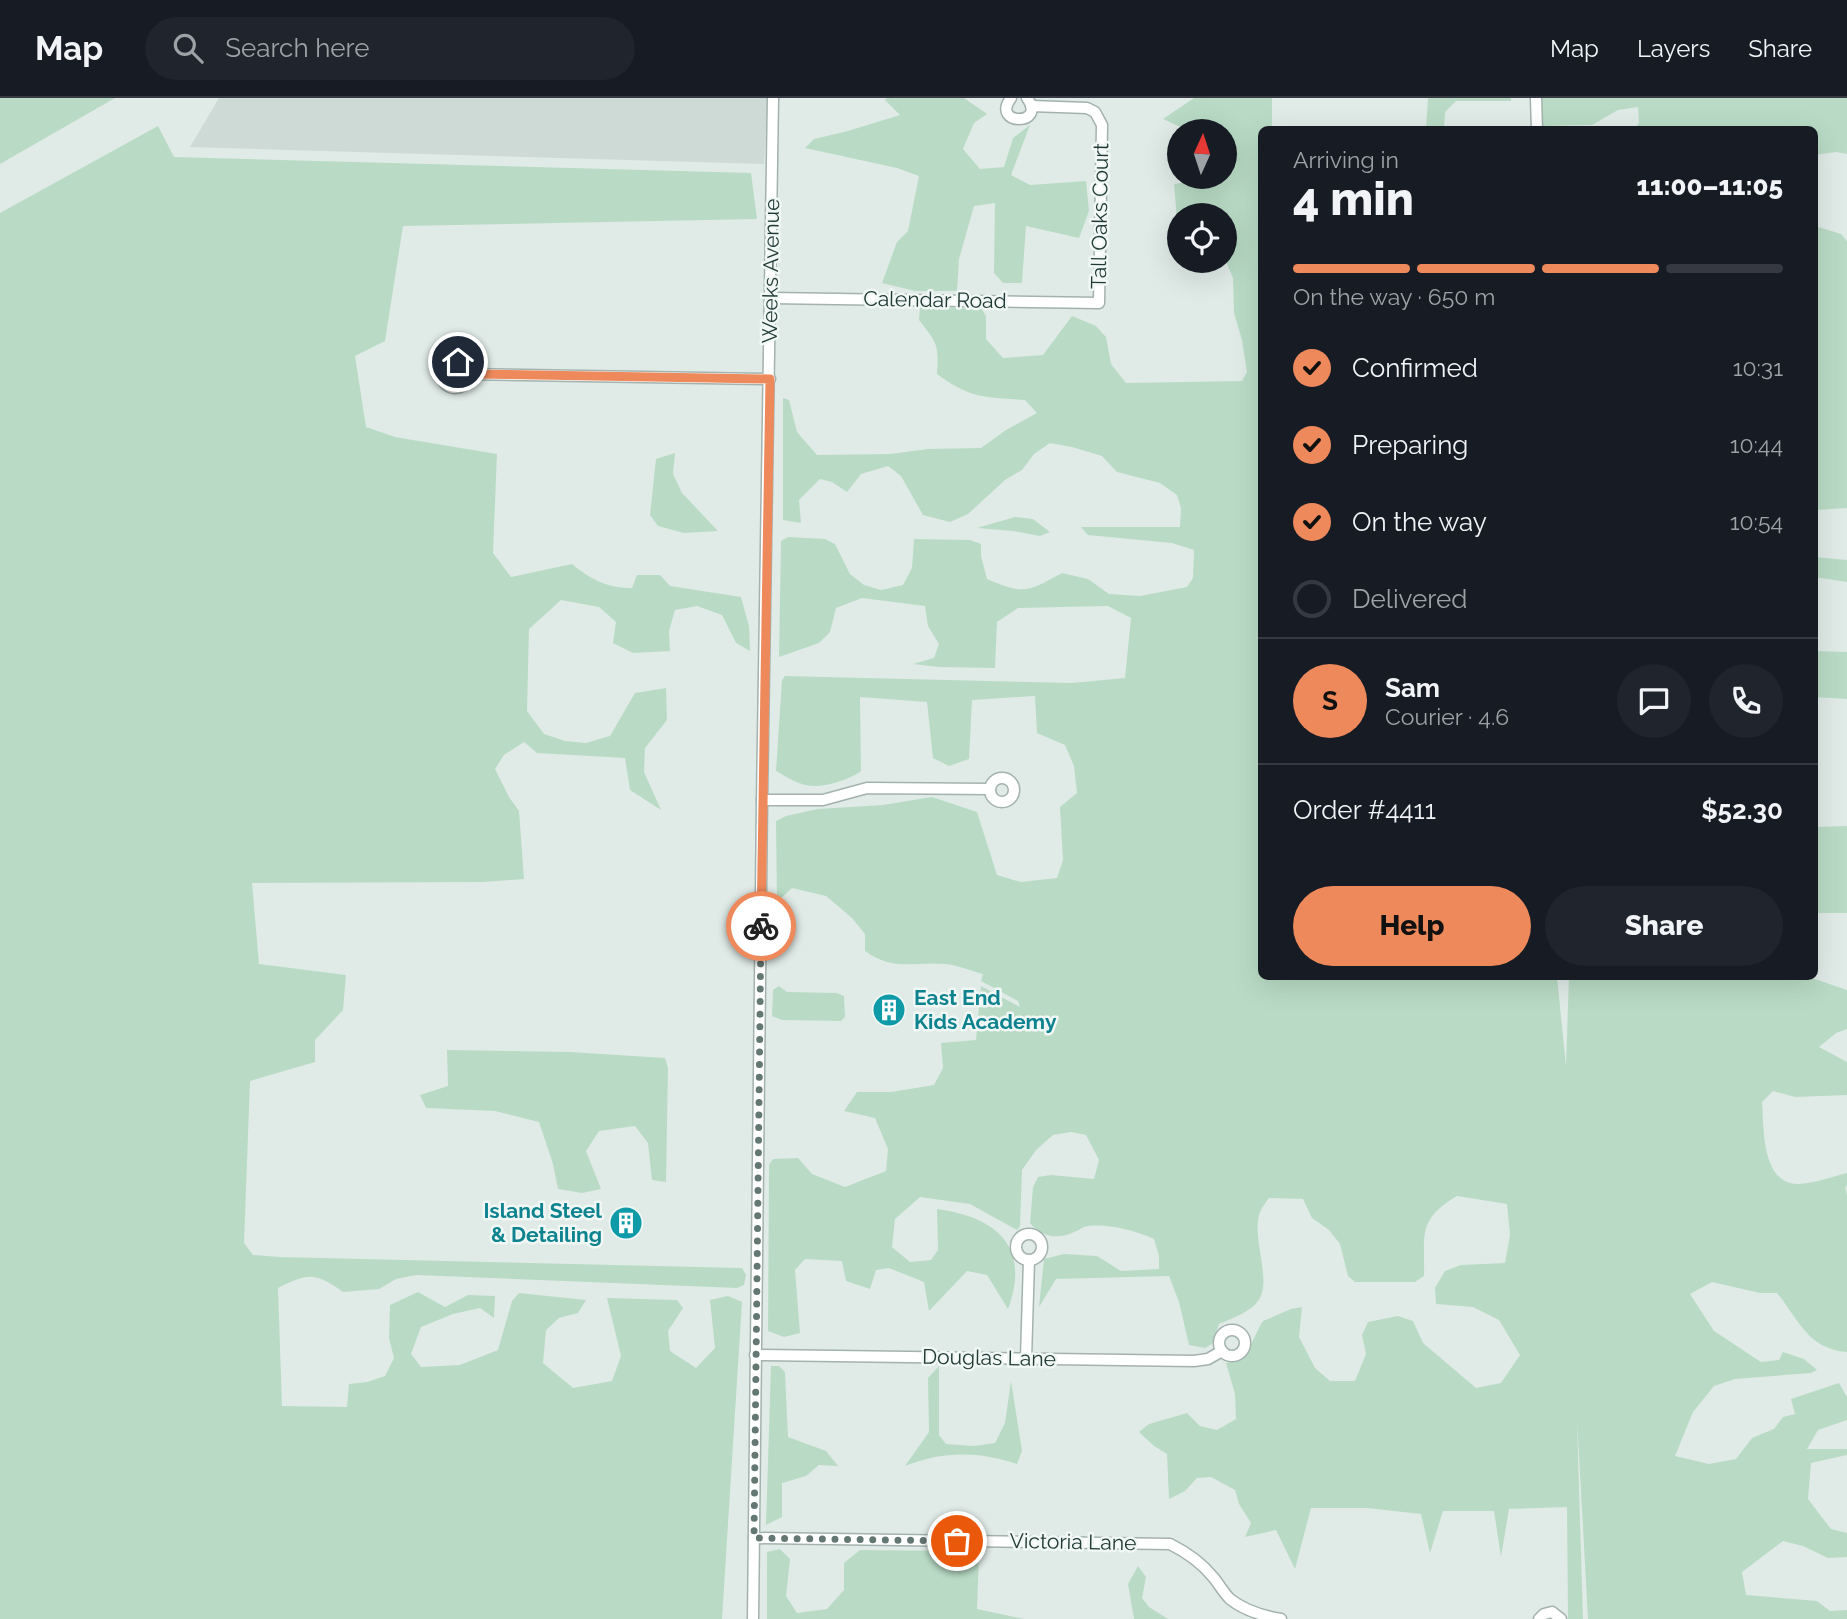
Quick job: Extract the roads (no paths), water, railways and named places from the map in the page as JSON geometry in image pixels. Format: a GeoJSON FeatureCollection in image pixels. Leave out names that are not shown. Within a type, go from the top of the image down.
{"type":"FeatureCollection","features":[{"type":"Feature","properties":{"kind":"street","name":"Weeks Avenue"},"geometry":{"type":"LineString","coordinates":[[753,1619],[773,98]]}},
{"type":"Feature","properties":{"kind":"street","name":"Tall Oaks Court"},"geometry":{"type":"LineString","coordinates":[[1011,98],[1007,103],[1007,111],[1015,119],[1027,117],[1029,102],[1087,108],[1095,112],[1102,125],[1098,303]]}},
{"type":"Feature","properties":{"kind":"street"},"geometry":{"type":"LineString","coordinates":[[1536,98],[1537,126]]}},
{"type":"Feature","properties":{"kind":"street","name":"Calendar Road"},"geometry":{"type":"LineString","coordinates":[[771,298],[1098,303]]}},
{"type":"Feature","properties":{"kind":"street"},"geometry":{"type":"LineString","coordinates":[[468,374],[770,379]]}},
{"type":"Feature","properties":{"kind":"street"},"geometry":{"type":"LineString","coordinates":[[762,800],[823,800],[867,788],[990,789]]}},
{"type":"Feature","properties":{"kind":"street"},"geometry":{"type":"LineString","coordinates":[[1026,1359],[1029,1260]]}},
{"type":"Feature","properties":{"kind":"street","name":"Douglas Lane"},"geometry":{"type":"LineString","coordinates":[[755,1355],[1194,1362],[1208,1359],[1222,1351]]}},
{"type":"Feature","properties":{"kind":"street","name":"Victoria Lane"},"geometry":{"type":"LineString","coordinates":[[754,1538],[1170,1544],[1185,1551],[1203,1567],[1238,1605],[1259,1615],[1281,1619]]}},
{"type":"Feature","properties":{"kind":"street"},"geometry":{"type":"LineString","coordinates":[[1539,1619],[1552,1612],[1561,1619]]}},
{"type":"Feature","properties":{"kind":"place","name":"East End Kids Academy"},"geometry":{"type":"Point","coordinates":[889,1010]}},
{"type":"Feature","properties":{"kind":"place","name":"Island Steel & Detailing"},"geometry":{"type":"Point","coordinates":[626,1223]}}]}
